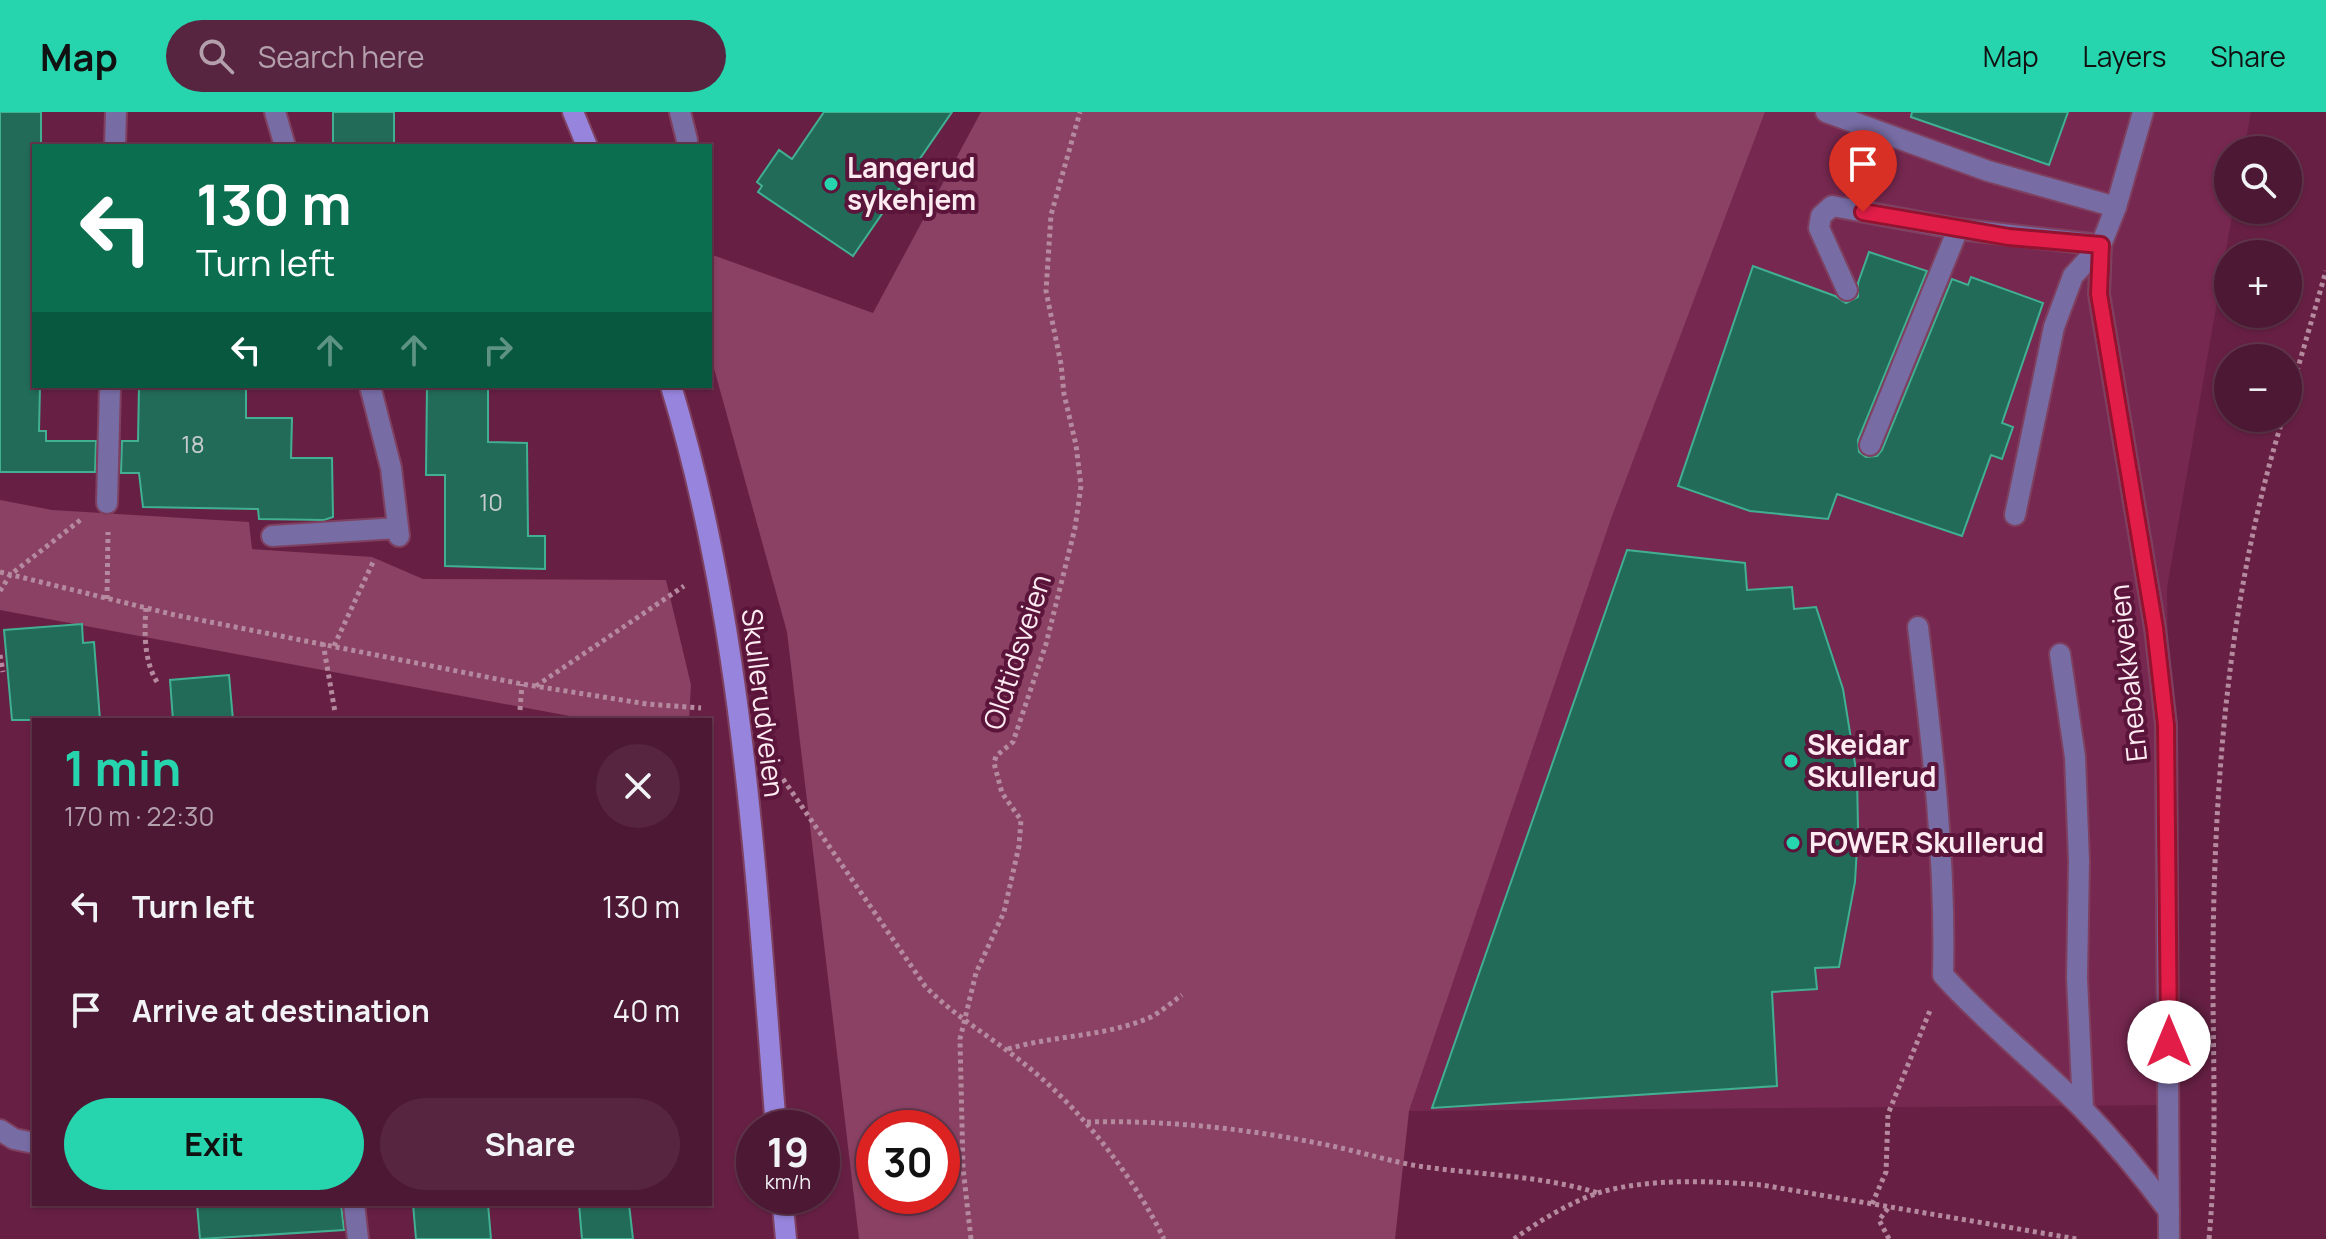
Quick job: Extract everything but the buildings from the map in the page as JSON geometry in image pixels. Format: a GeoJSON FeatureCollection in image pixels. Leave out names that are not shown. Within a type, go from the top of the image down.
{"type":"FeatureCollection","features":[{"type":"Feature","properties":{"kind":"main road"},"geometry":{"type":"LineString","coordinates":[[573,112],[586,144]]}},
{"type":"Feature","properties":{"kind":"main road","name":"Skullerudveien"},"geometry":{"type":"LineString","coordinates":[[672,388],[712,541],[732,658],[774,1110]]}},
{"type":"Feature","properties":{"kind":"main road"},"geometry":{"type":"LineString","coordinates":[[784,1214],[786,1239]]}},
{"type":"Feature","properties":{"kind":"street"},"geometry":{"type":"LineString","coordinates":[[115,144],[116,112]]}},
{"type":"Feature","properties":{"kind":"street"},"geometry":{"type":"LineString","coordinates":[[275,112],[284,144]]}},
{"type":"Feature","properties":{"kind":"street"},"geometry":{"type":"LineString","coordinates":[[680,112],[687,140]]}},
{"type":"Feature","properties":{"kind":"street"},"geometry":{"type":"LineString","coordinates":[[1826,112],[1988,171],[2116,207]]}},
{"type":"Feature","properties":{"kind":"street","name":"Enebakkveien"},"geometry":{"type":"LineString","coordinates":[[2143,112],[2116,207],[2101,245],[2099,294],[2155,628],[2166,725],[2169,1239]]}},
{"type":"Feature","properties":{"kind":"street"},"geometry":{"type":"LineString","coordinates":[[1847,290],[1819,228],[1821,216],[1832,206],[1958,229],[2101,245]]}},
{"type":"Feature","properties":{"kind":"street"},"geometry":{"type":"LineString","coordinates":[[1870,445],[1958,229]]}},
{"type":"Feature","properties":{"kind":"street"},"geometry":{"type":"LineString","coordinates":[[2015,515],[2054,327],[2073,276],[2101,245]]}},
{"type":"Feature","properties":{"kind":"street"},"geometry":{"type":"LineString","coordinates":[[107,503],[110,388]]}},
{"type":"Feature","properties":{"kind":"street"},"geometry":{"type":"LineString","coordinates":[[272,536],[398,532],[391,468],[371,388]]}},
{"type":"Feature","properties":{"kind":"street"},"geometry":{"type":"LineString","coordinates":[[1918,627],[1940,817],[1945,907],[1943,975],[1974,1010],[2015,1043],[2083,1109],[2169,1211]]}},
{"type":"Feature","properties":{"kind":"street"},"geometry":{"type":"LineString","coordinates":[[2060,654],[2075,757],[2079,861],[2077,978],[2083,1109]]}},
{"type":"Feature","properties":{"kind":"street"},"geometry":{"type":"LineString","coordinates":[[0,1130],[14,1139],[32,1143]]}},
{"type":"Feature","properties":{"kind":"street"},"geometry":{"type":"LineString","coordinates":[[354,1206],[358,1239]]}},
{"type":"Feature","properties":{"kind":"path","name":"Oldtidsveien"},"geometry":{"type":"LineString","coordinates":[[971,1239],[963,1168],[960,1039],[976,973],[1004,912],[1019,846],[1021,820],[1002,793],[994,763],[996,756],[1013,742],[1046,644],[1075,528],[1081,486],[1046,291],[1051,215],[1080,112]]}},
{"type":"Feature","properties":{"kind":"path"},"geometry":{"type":"LineString","coordinates":[[2302,354],[2326,271]]}},
{"type":"Feature","properties":{"kind":"path"},"geometry":{"type":"LineString","coordinates":[[2209,1239],[2212,1205],[2215,887],[2228,699],[2247,555],[2263,483],[2279,432]]}},
{"type":"Feature","properties":{"kind":"path"},"geometry":{"type":"LineString","coordinates":[[0,591],[10,575],[75,523],[107,503]]}},
{"type":"Feature","properties":{"kind":"path"},"geometry":{"type":"LineString","coordinates":[[107,503],[107,599]]}},
{"type":"Feature","properties":{"kind":"path"},"geometry":{"type":"LineString","coordinates":[[334,646],[379,551],[398,532]]}},
{"type":"Feature","properties":{"kind":"path"},"geometry":{"type":"LineString","coordinates":[[0,572],[146,608],[535,687],[636,703],[701,708]]}},
{"type":"Feature","properties":{"kind":"path"},"geometry":{"type":"LineString","coordinates":[[535,687],[684,586]]}},
{"type":"Feature","properties":{"kind":"path"},"geometry":{"type":"LineString","coordinates":[[146,608],[144,625],[151,673],[159,685]]}},
{"type":"Feature","properties":{"kind":"path"},"geometry":{"type":"LineString","coordinates":[[323,643],[335,712]]}},
{"type":"Feature","properties":{"kind":"path"},"geometry":{"type":"LineString","coordinates":[[0,655],[3,672]]}},
{"type":"Feature","properties":{"kind":"path"},"geometry":{"type":"LineString","coordinates":[[520,710],[522,684]]}},
{"type":"Feature","properties":{"kind":"path"},"geometry":{"type":"LineString","coordinates":[[783,779],[925,986],[964,1021],[1044,1080],[1086,1122],[1164,1239]]}},
{"type":"Feature","properties":{"kind":"path"},"geometry":{"type":"LineString","coordinates":[[1872,1204],[1886,1172],[1888,1114],[1943,975]]}},
{"type":"Feature","properties":{"kind":"path"},"geometry":{"type":"LineString","coordinates":[[1007,1050],[1035,1041],[1084,1035],[1127,1025],[1153,1016],[1182,995]]}},
{"type":"Feature","properties":{"kind":"path"},"geometry":{"type":"LineString","coordinates":[[1086,1122],[1145,1120],[1274,1136],[1410,1164],[1567,1183],[1599,1193]]}},
{"type":"Feature","properties":{"kind":"path"},"geometry":{"type":"LineString","coordinates":[[1514,1239],[1599,1193],[1715,1181],[1762,1185],[2077,1239]]}},
{"type":"Feature","properties":{"kind":"path"},"geometry":{"type":"LineString","coordinates":[[1889,1239],[1879,1226],[1879,1220],[1890,1206]]}},
{"type":"Feature","properties":{"kind":"shaded area"},"geometry":{"type":"Polygon","coordinates":[[[981,112],[1765,112],[1611,519],[1409,1111],[1395,1239],[859,1239],[856,1214],[960,1214],[960,1110],[856,1110],[856,1214],[787,632],[712,361],[712,255],[873,313],[981,112]]]}},
{"type":"Feature","properties":{"kind":"shaded area"},"geometry":{"type":"Polygon","coordinates":[[[1765,112],[2251,112],[2247,136],[2214,136],[2214,224],[2231,224],[2228,240],[2214,240],[2214,319],[2167,588],[2173,1105],[1409,1111],[1611,519],[1765,112]]]}},
{"type":"Feature","properties":{"kind":"shaded area"},"geometry":{"type":"Polygon","coordinates":[[[0,500],[52,510],[249,522],[252,549],[372,557],[423,579],[666,580],[691,685],[689,718],[580,718],[0,610],[0,500]]]}},
{"type":"Feature","properties":{"kind":"place","name":"Langerud sykehjem"},"geometry":{"type":"Point","coordinates":[831,184]}},
{"type":"Feature","properties":{"kind":"place","name":"Skeidar Skullerud"},"geometry":{"type":"Point","coordinates":[1791,761]}},
{"type":"Feature","properties":{"kind":"place","name":"POWER Skullerud"},"geometry":{"type":"Point","coordinates":[1793,843]}},
{"type":"Feature","properties":{"kind":"route"},"geometry":{"type":"LineString","coordinates":[[1863,212],[2009,237],[2101,245],[2099,294],[2155,628],[2166,725],[2169,1042]]}}]}
